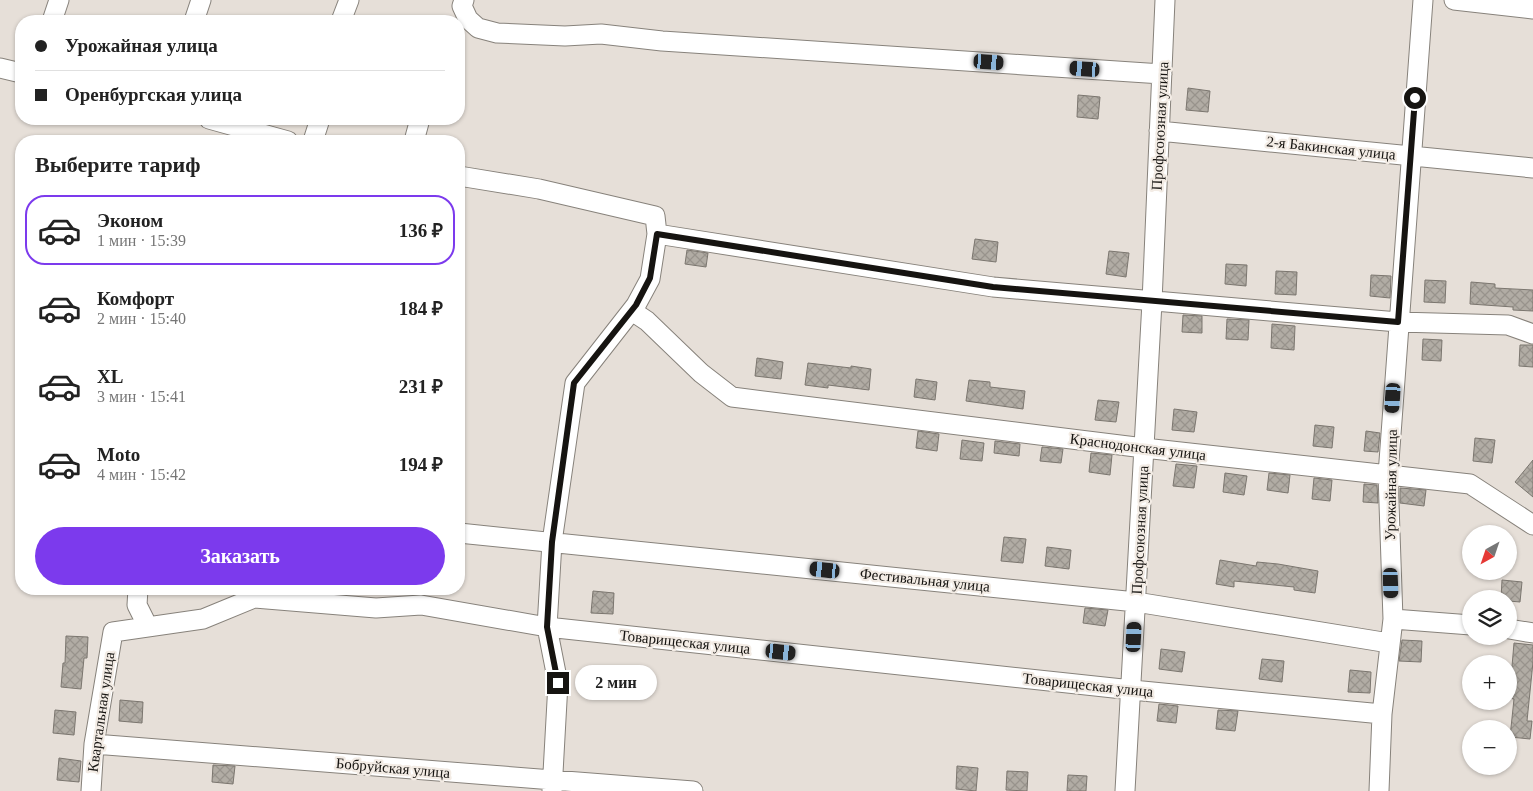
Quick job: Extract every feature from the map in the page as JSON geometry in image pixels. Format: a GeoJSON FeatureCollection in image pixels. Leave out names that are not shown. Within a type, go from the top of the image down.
{"type":"FeatureCollection","features":[{"type":"Feature","properties":{"kind":"street"},"geometry":{"type":"LineString","coordinates":[[54,15],[59,0]]}},
{"type":"Feature","properties":{"kind":"street"},"geometry":{"type":"LineString","coordinates":[[196,15],[201,0]]}},
{"type":"Feature","properties":{"kind":"street"},"geometry":{"type":"LineString","coordinates":[[343,15],[349,0]]}},
{"type":"Feature","properties":{"kind":"street","name":"Профсоюзная улица"},"geometry":{"type":"LineString","coordinates":[[1125,791],[1152,302],[1165,0]]}},
{"type":"Feature","properties":{"kind":"street","name":"Урожайная улица"},"geometry":{"type":"LineString","coordinates":[[1379,791],[1382,714],[1393,619],[1388,475],[1423,0]]}},
{"type":"Feature","properties":{"kind":"street"},"geometry":{"type":"LineString","coordinates":[[1454,0],[1533,9]]}},
{"type":"Feature","properties":{"kind":"street"},"geometry":{"type":"LineString","coordinates":[[465,15],[478,28],[497,33],[565,36],[601,34],[662,41],[1162,74]]}},
{"type":"Feature","properties":{"kind":"street"},"geometry":{"type":"LineString","coordinates":[[0,68],[15,72]]}},
{"type":"Feature","properties":{"kind":"street"},"geometry":{"type":"LineString","coordinates":[[231,125],[266,135]]}},
{"type":"Feature","properties":{"kind":"street","name":"2-я Бакинская улица"},"geometry":{"type":"LineString","coordinates":[[1159,131],[1533,168]]}},
{"type":"Feature","properties":{"kind":"street"},"geometry":{"type":"LineString","coordinates":[[465,177],[539,190],[654,216],[657,234],[650,278],[632,311],[574,383],[552,542],[547,627],[558,683],[553,786]]}},
{"type":"Feature","properties":{"kind":"street"},"geometry":{"type":"LineString","coordinates":[[657,234],[993,287],[1398,322],[1508,325],[1533,334]]}},
{"type":"Feature","properties":{"kind":"street","name":"Краснодонская улица"},"geometry":{"type":"LineString","coordinates":[[632,311],[647,321],[701,373],[732,397],[1144,448],[1470,484],[1533,525]]}},
{"type":"Feature","properties":{"kind":"street","name":"Фестивальная улица"},"geometry":{"type":"LineString","coordinates":[[465,534],[1136,602],[1389,643]]}},
{"type":"Feature","properties":{"kind":"street"},"geometry":{"type":"LineString","coordinates":[[138,595],[137,604],[148,627]]}},
{"type":"Feature","properties":{"kind":"street","name":"Товарищеская улица"},"geometry":{"type":"LineString","coordinates":[[113,632],[203,619],[254,598],[376,608],[422,597],[547,627],[1132,690],[1382,714]]}},
{"type":"Feature","properties":{"kind":"street"},"geometry":{"type":"LineString","coordinates":[[1393,619],[1462,624]]}},
{"type":"Feature","properties":{"kind":"street"},"geometry":{"type":"LineString","coordinates":[[1517,631],[1533,633]]}},
{"type":"Feature","properties":{"kind":"street","name":"Квартальная улица"},"geometry":{"type":"LineString","coordinates":[[91,791],[94,744],[113,632]]}},
{"type":"Feature","properties":{"kind":"street","name":"Бобруйская улица"},"geometry":{"type":"LineString","coordinates":[[94,744],[553,786],[693,791]]}},
{"type":"Feature","properties":{"kind":"building"},"geometry":{"type":"Polygon","coordinates":[[[1188,88],[1210,91],[1208,112],[1186,110],[1188,88]]]}},
{"type":"Feature","properties":{"kind":"building"},"geometry":{"type":"Polygon","coordinates":[[[1078,95],[1100,97],[1098,119],[1077,117],[1078,95]]]}},
{"type":"Feature","properties":{"kind":"building"},"geometry":{"type":"Polygon","coordinates":[[[975,239],[998,242],[996,262],[972,259],[975,239]]]}},
{"type":"Feature","properties":{"kind":"building"},"geometry":{"type":"Polygon","coordinates":[[[687,250],[708,253],[706,267],[685,264],[687,250]]]}},
{"type":"Feature","properties":{"kind":"building"},"geometry":{"type":"Polygon","coordinates":[[[1109,251],[1129,253],[1126,277],[1106,274],[1109,251]]]}},
{"type":"Feature","properties":{"kind":"building"},"geometry":{"type":"Polygon","coordinates":[[[1226,264],[1247,265],[1246,286],[1225,284],[1226,264]]]}},
{"type":"Feature","properties":{"kind":"building"},"geometry":{"type":"Polygon","coordinates":[[[1276,271],[1297,272],[1296,295],[1275,294],[1276,271]]]}},
{"type":"Feature","properties":{"kind":"building"},"geometry":{"type":"Polygon","coordinates":[[[1371,275],[1391,276],[1390,298],[1370,296],[1371,275]]]}},
{"type":"Feature","properties":{"kind":"building"},"geometry":{"type":"Polygon","coordinates":[[[1425,280],[1446,281],[1445,303],[1424,302],[1425,280]]]}},
{"type":"Feature","properties":{"kind":"building"},"geometry":{"type":"Polygon","coordinates":[[[1471,282],[1495,284],[1495,288],[1533,290],[1533,311],[1513,310],[1513,307],[1470,304],[1471,282]]]}},
{"type":"Feature","properties":{"kind":"building"},"geometry":{"type":"Polygon","coordinates":[[[1183,315],[1202,316],[1202,333],[1182,332],[1183,315]]]}},
{"type":"Feature","properties":{"kind":"building"},"geometry":{"type":"Polygon","coordinates":[[[1227,319],[1249,320],[1248,340],[1226,339],[1227,319]]]}},
{"type":"Feature","properties":{"kind":"building"},"geometry":{"type":"Polygon","coordinates":[[[1272,324],[1295,326],[1294,350],[1271,348],[1272,324]]]}},
{"type":"Feature","properties":{"kind":"building"},"geometry":{"type":"Polygon","coordinates":[[[1423,339],[1442,340],[1441,361],[1422,360],[1423,339]]]}},
{"type":"Feature","properties":{"kind":"building"},"geometry":{"type":"Polygon","coordinates":[[[1520,345],[1533,345],[1533,367],[1519,366],[1520,345]]]}},
{"type":"Feature","properties":{"kind":"building"},"geometry":{"type":"Polygon","coordinates":[[[757,358],[783,362],[781,379],[755,376],[757,358]]]}},
{"type":"Feature","properties":{"kind":"building"},"geometry":{"type":"Polygon","coordinates":[[[808,363],[871,369],[869,390],[828,385],[828,388],[805,385],[808,363]]]}},
{"type":"Feature","properties":{"kind":"building"},"geometry":{"type":"Polygon","coordinates":[[[916,379],[937,382],[935,400],[914,397],[916,379]]]}},
{"type":"Feature","properties":{"kind":"building"},"geometry":{"type":"Polygon","coordinates":[[[969,380],[990,382],[990,387],[1025,391],[1023,409],[966,401],[969,380]]]}},
{"type":"Feature","properties":{"kind":"building"},"geometry":{"type":"Polygon","coordinates":[[[1098,400],[1119,402],[1116,422],[1095,420],[1098,400]]]}},
{"type":"Feature","properties":{"kind":"building"},"geometry":{"type":"Polygon","coordinates":[[[1174,409],[1197,412],[1194,432],[1172,430],[1174,409]]]}},
{"type":"Feature","properties":{"kind":"building"},"geometry":{"type":"Polygon","coordinates":[[[1315,425],[1334,427],[1332,448],[1313,446],[1315,425]]]}},
{"type":"Feature","properties":{"kind":"building"},"geometry":{"type":"Polygon","coordinates":[[[918,431],[939,434],[937,451],[916,448],[918,431]]]}},
{"type":"Feature","properties":{"kind":"building"},"geometry":{"type":"Polygon","coordinates":[[[1366,431],[1380,433],[1378,452],[1364,451],[1366,431]]]}},
{"type":"Feature","properties":{"kind":"building"},"geometry":{"type":"Polygon","coordinates":[[[1475,438],[1495,440],[1492,463],[1473,461],[1475,438]]]}},
{"type":"Feature","properties":{"kind":"building"},"geometry":{"type":"Polygon","coordinates":[[[962,440],[984,443],[982,461],[960,459],[962,440]]]}},
{"type":"Feature","properties":{"kind":"building"},"geometry":{"type":"Polygon","coordinates":[[[995,441],[1020,444],[1019,456],[994,453],[995,441]]]}},
{"type":"Feature","properties":{"kind":"building"},"geometry":{"type":"Polygon","coordinates":[[[1042,447],[1063,449],[1061,463],[1040,461],[1042,447]]]}},
{"type":"Feature","properties":{"kind":"building"},"geometry":{"type":"Polygon","coordinates":[[[1091,453],[1112,455],[1110,475],[1089,472],[1091,453]]]}},
{"type":"Feature","properties":{"kind":"building"},"geometry":{"type":"Polygon","coordinates":[[[1533,460],[1533,497],[1515,482],[1533,460]]]}},
{"type":"Feature","properties":{"kind":"building"},"geometry":{"type":"Polygon","coordinates":[[[1176,464],[1197,466],[1194,488],[1173,486],[1176,464]]]}},
{"type":"Feature","properties":{"kind":"building"},"geometry":{"type":"Polygon","coordinates":[[[1225,473],[1247,476],[1244,495],[1223,492],[1225,473]]]}},
{"type":"Feature","properties":{"kind":"building"},"geometry":{"type":"Polygon","coordinates":[[[1269,473],[1290,475],[1288,493],[1267,490],[1269,473]]]}},
{"type":"Feature","properties":{"kind":"building"},"geometry":{"type":"Polygon","coordinates":[[[1314,478],[1332,480],[1330,501],[1312,499],[1314,478]]]}},
{"type":"Feature","properties":{"kind":"building"},"geometry":{"type":"Polygon","coordinates":[[[1364,484],[1377,485],[1378,503],[1363,502],[1364,484]]]}},
{"type":"Feature","properties":{"kind":"building"},"geometry":{"type":"Polygon","coordinates":[[[1400,488],[1426,490],[1424,506],[1400,503],[1400,488]]]}},
{"type":"Feature","properties":{"kind":"building"},"geometry":{"type":"Polygon","coordinates":[[[1004,537],[1026,539],[1023,563],[1001,561],[1004,537]]]}},
{"type":"Feature","properties":{"kind":"building"},"geometry":{"type":"Polygon","coordinates":[[[1047,547],[1071,550],[1069,569],[1045,566],[1047,547]]]}},
{"type":"Feature","properties":{"kind":"building"},"geometry":{"type":"Polygon","coordinates":[[[1220,560],[1256,566],[1257,562],[1278,564],[1318,571],[1315,593],[1294,590],[1294,587],[1234,581],[1234,587],[1216,584],[1220,560]]]}},
{"type":"Feature","properties":{"kind":"building"},"geometry":{"type":"Polygon","coordinates":[[[1502,580],[1522,582],[1520,602],[1517,602],[1517,590],[1501,590],[1502,580]]]}},
{"type":"Feature","properties":{"kind":"building"},"geometry":{"type":"Polygon","coordinates":[[[593,591],[614,593],[613,614],[591,613],[593,591]]]}},
{"type":"Feature","properties":{"kind":"building"},"geometry":{"type":"Polygon","coordinates":[[[1085,608],[1108,610],[1105,626],[1083,623],[1085,608]]]}},
{"type":"Feature","properties":{"kind":"building"},"geometry":{"type":"Polygon","coordinates":[[[66,636],[88,637],[87,658],[84,658],[81,689],[61,687],[63,663],[65,663],[66,636]]]}},
{"type":"Feature","properties":{"kind":"building"},"geometry":{"type":"Polygon","coordinates":[[[1402,640],[1422,641],[1421,662],[1399,661],[1402,640]]]}},
{"type":"Feature","properties":{"kind":"building"},"geometry":{"type":"Polygon","coordinates":[[[1517,643],[1533,645],[1527,721],[1532,721],[1530,739],[1517,738],[1517,720],[1512,720],[1513,710],[1517,710],[1517,655],[1513,655],[1514,645],[1517,643]]]}},
{"type":"Feature","properties":{"kind":"building"},"geometry":{"type":"Polygon","coordinates":[[[1161,649],[1185,652],[1182,672],[1159,669],[1161,649]]]}},
{"type":"Feature","properties":{"kind":"building"},"geometry":{"type":"Polygon","coordinates":[[[1262,659],[1284,661],[1282,682],[1259,679],[1262,659]]]}},
{"type":"Feature","properties":{"kind":"building"},"geometry":{"type":"Polygon","coordinates":[[[1350,670],[1371,672],[1370,693],[1348,692],[1350,670]]]}},
{"type":"Feature","properties":{"kind":"building"},"geometry":{"type":"Polygon","coordinates":[[[120,700],[143,702],[142,723],[119,721],[120,700]]]}},
{"type":"Feature","properties":{"kind":"building"},"geometry":{"type":"Polygon","coordinates":[[[1159,704],[1178,706],[1176,723],[1157,721],[1159,704]]]}},
{"type":"Feature","properties":{"kind":"building"},"geometry":{"type":"Polygon","coordinates":[[[55,710],[76,712],[74,735],[53,733],[55,710]]]}},
{"type":"Feature","properties":{"kind":"building"},"geometry":{"type":"Polygon","coordinates":[[[1218,710],[1238,711],[1235,731],[1216,729],[1218,710]]]}},
{"type":"Feature","properties":{"kind":"building"},"geometry":{"type":"Polygon","coordinates":[[[59,758],[81,761],[79,782],[57,780],[59,758]]]}},
{"type":"Feature","properties":{"kind":"building"},"geometry":{"type":"Polygon","coordinates":[[[213,765],[235,766],[233,784],[212,782],[213,765]]]}},
{"type":"Feature","properties":{"kind":"building"},"geometry":{"type":"Polygon","coordinates":[[[957,766],[978,768],[976,791],[956,789],[957,766]]]}},
{"type":"Feature","properties":{"kind":"building"},"geometry":{"type":"Polygon","coordinates":[[[1007,771],[1028,772],[1027,791],[1006,790],[1007,771]]]}},
{"type":"Feature","properties":{"kind":"building"},"geometry":{"type":"Polygon","coordinates":[[[1068,775],[1087,776],[1086,791],[1067,791],[1068,775]]]}},
{"type":"Feature","properties":{"kind":"route"},"geometry":{"type":"LineString","coordinates":[[558,683],[547,627],[552,542],[574,383],[626,320],[636,305],[650,278],[657,234],[993,287],[1398,322],[1415,98]]}}]}
